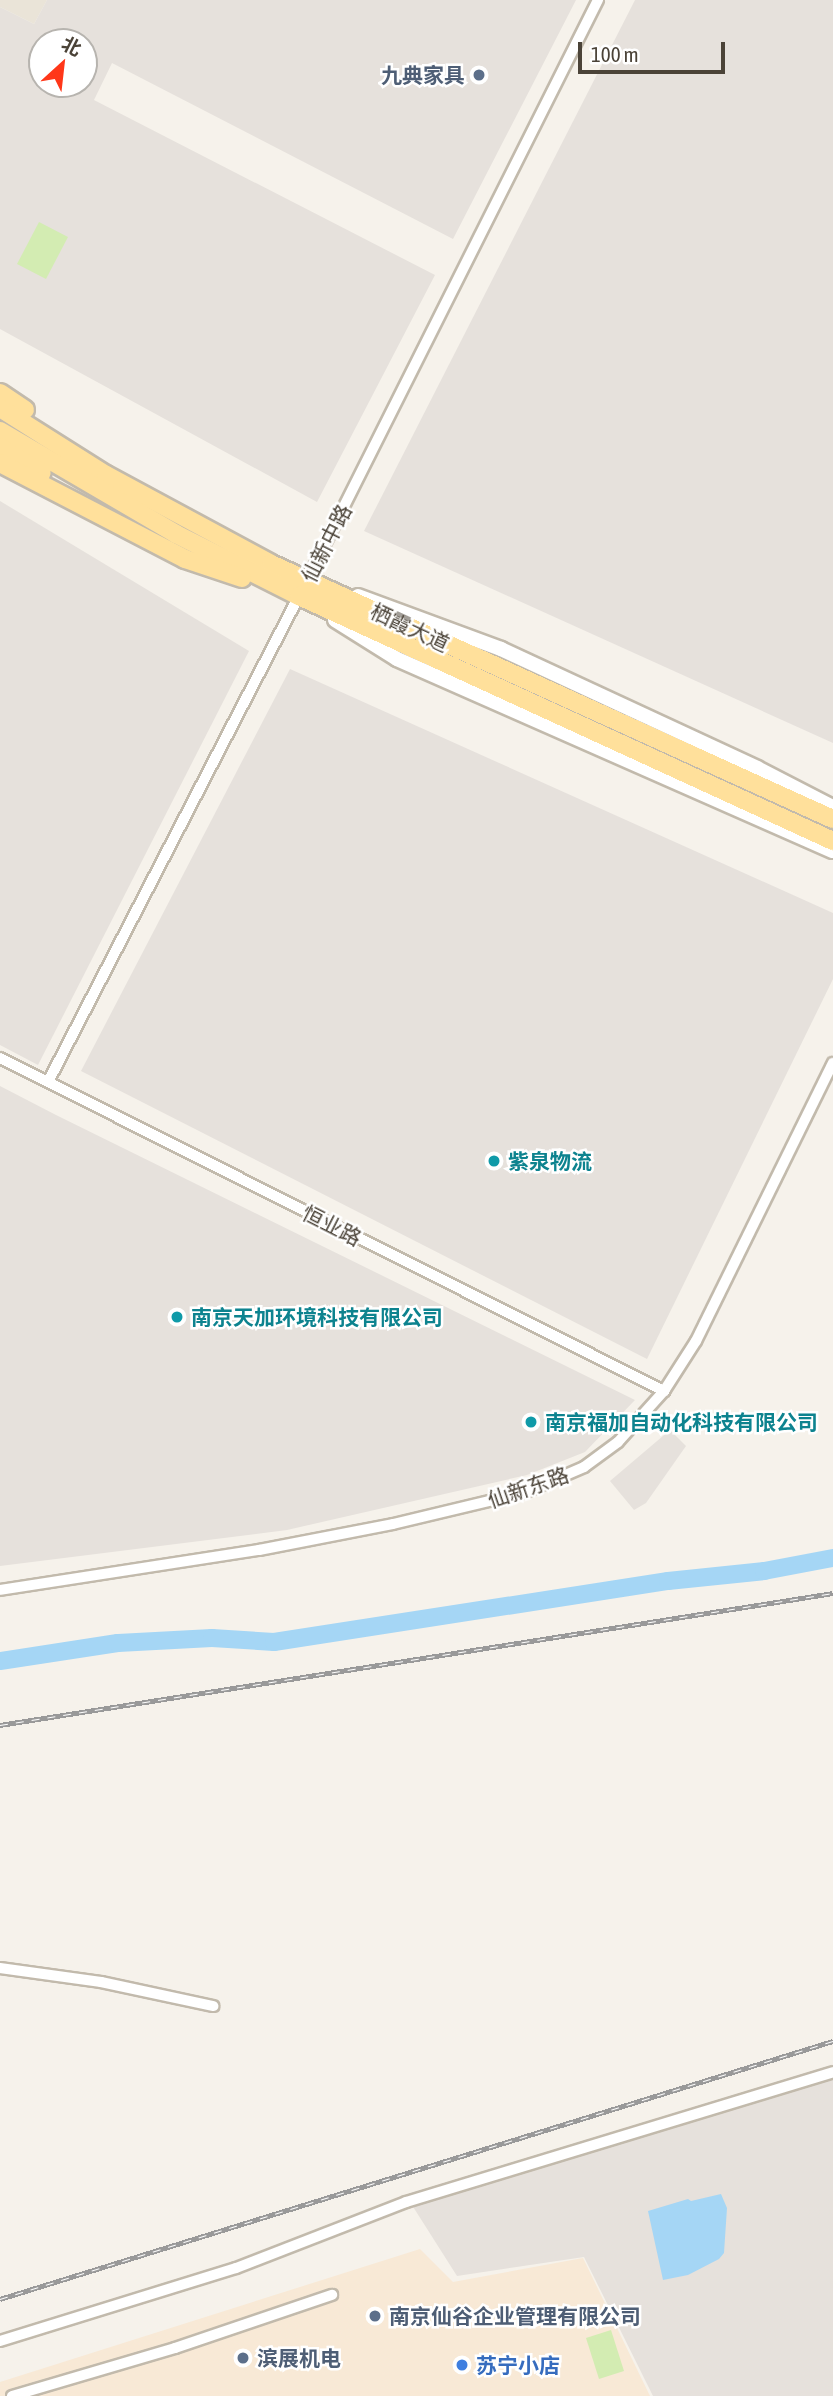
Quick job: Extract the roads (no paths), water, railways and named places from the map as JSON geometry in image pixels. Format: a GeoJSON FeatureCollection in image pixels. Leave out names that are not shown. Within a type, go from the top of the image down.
{"type":"FeatureCollection","features":[{"type":"Feature","properties":{"kind":"main road"},"geometry":{"type":"LineString","coordinates":[[0,393],[113,466],[307,580]]}},
{"type":"Feature","properties":{"kind":"main road","name":"栖霞大道"},"geometry":{"type":"LineString","coordinates":[[0,408],[106,475],[184,519],[307,580],[833,819]]}},
{"type":"Feature","properties":{"kind":"main road","name":"栖霞大道"},"geometry":{"type":"LineString","coordinates":[[0,431],[153,522],[299,596],[833,841]]}},
{"type":"Feature","properties":{"kind":"main road"},"geometry":{"type":"LineString","coordinates":[[0,447],[109,519]]}},
{"type":"Feature","properties":{"kind":"main road"},"geometry":{"type":"LineString","coordinates":[[0,453],[109,519]]}},
{"type":"Feature","properties":{"kind":"main road"},"geometry":{"type":"LineString","coordinates":[[0,463],[185,559],[299,596]]}},
{"type":"Feature","properties":{"kind":"street","name":"仙新中路"},"geometry":{"type":"LineString","coordinates":[[48,1082],[299,596],[598,0]]}},
{"type":"Feature","properties":{"kind":"street"},"geometry":{"type":"LineString","coordinates":[[307,580],[501,649],[757,768],[833,807]]}},
{"type":"Feature","properties":{"kind":"street"},"geometry":{"type":"LineString","coordinates":[[299,596],[397,659],[833,851]]}},
{"type":"Feature","properties":{"kind":"street","name":"恒业路"},"geometry":{"type":"LineString","coordinates":[[0,1058],[664,1391]]}},
{"type":"Feature","properties":{"kind":"street","name":"仙新东路"},"geometry":{"type":"LineString","coordinates":[[0,1590],[273,1547],[393,1524],[526,1492],[584,1467],[618,1442],[664,1391],[695,1341],[833,1063]]}},
{"type":"Feature","properties":{"kind":"street"},"geometry":{"type":"LineString","coordinates":[[0,1968],[101,1982],[213,2006]]}},
{"type":"Feature","properties":{"kind":"street"},"geometry":{"type":"LineString","coordinates":[[0,2341],[236,2268],[406,2202],[833,2072]]}},
{"type":"Feature","properties":{"kind":"street"},"geometry":{"type":"LineString","coordinates":[[12,2396],[175,2348],[332,2295]]}},
{"type":"Feature","properties":{"kind":"water"},"geometry":{"type":"Polygon","coordinates":[[[721,2194],[727,2208],[724,2253],[719,2259],[688,2275],[663,2280],[648,2211],[688,2199],[691,2201],[721,2194]]]}},
{"type":"Feature","properties":{"kind":"waterway"},"geometry":{"type":"LineString","coordinates":[[0,1661],[118,1643],[212,1638],[274,1642],[668,1581],[764,1571],[833,1558]]}},
{"type":"Feature","properties":{"kind":"railway"},"geometry":{"type":"LineString","coordinates":[[0,1725],[833,1593]]}},
{"type":"Feature","properties":{"kind":"railway"},"geometry":{"type":"LineString","coordinates":[[0,2299],[833,2041]]}},
{"type":"Feature","properties":{"kind":"place","name":"九典家具"},"geometry":{"type":"Point","coordinates":[479,75]}},
{"type":"Feature","properties":{"kind":"place","name":"紫泉物流"},"geometry":{"type":"Point","coordinates":[494,1161]}},
{"type":"Feature","properties":{"kind":"place","name":"南京天加环境科技有限公司"},"geometry":{"type":"Point","coordinates":[177,1317]}},
{"type":"Feature","properties":{"kind":"place","name":"南京福加自动化科技有限公司"},"geometry":{"type":"Point","coordinates":[531,1422]}},
{"type":"Feature","properties":{"kind":"place","name":"南京仙谷企业管理有限公司"},"geometry":{"type":"Point","coordinates":[375,2316]}},
{"type":"Feature","properties":{"kind":"place","name":"滨展机电"},"geometry":{"type":"Point","coordinates":[243,2358]}},
{"type":"Feature","properties":{"kind":"place","name":"苏宁小店"},"geometry":{"type":"Point","coordinates":[462,2365]}}]}
